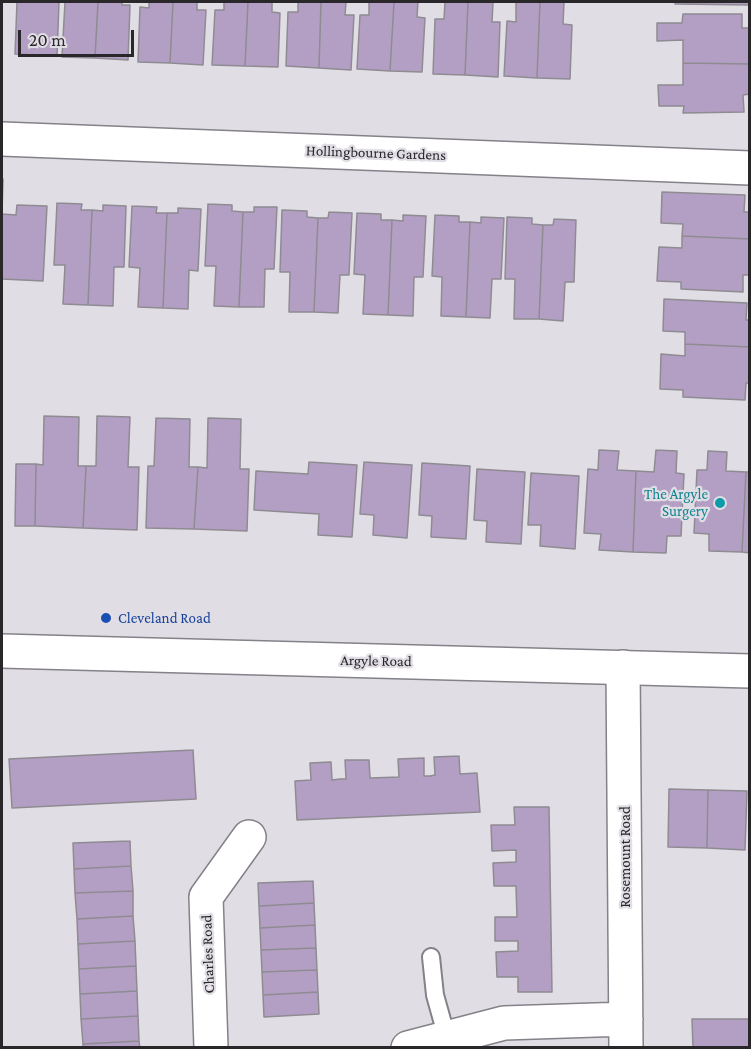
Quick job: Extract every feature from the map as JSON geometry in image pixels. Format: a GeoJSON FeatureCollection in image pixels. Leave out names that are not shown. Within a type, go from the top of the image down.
{"type":"FeatureCollection","features":[{"type":"Feature","properties":{"kind":"street","name":"Hollingbourne Gardens"},"geometry":{"type":"LineString","coordinates":[[2,139],[750,168]]}},
{"type":"Feature","properties":{"kind":"street","name":"Argyle Road"},"geometry":{"type":"LineString","coordinates":[[2,651],[750,671]]}},
{"type":"Feature","properties":{"kind":"street","name":"Rosemount Road"},"geometry":{"type":"LineString","coordinates":[[623,667],[626,1033]]}},
{"type":"Feature","properties":{"kind":"street","name":"Charles Road"},"geometry":{"type":"LineString","coordinates":[[211,1047],[206,897],[249,837]]}},
{"type":"Feature","properties":{"kind":"street"},"geometry":{"type":"LineString","coordinates":[[408,1047],[504,1023],[626,1033]]}},
{"type":"Feature","properties":{"kind":"lane"},"geometry":{"type":"LineString","coordinates":[[431,957],[435,995],[447,1038]]}},
{"type":"Feature","properties":{"kind":"building"},"geometry":{"type":"Polygon","coordinates":[[[17,2],[59,2],[57,56],[15,54],[17,2]]]}},
{"type":"Feature","properties":{"kind":"building"},"geometry":{"type":"Polygon","coordinates":[[[65,2],[98,2],[95,58],[62,57],[65,2]]]}},
{"type":"Feature","properties":{"kind":"building"},"geometry":{"type":"Polygon","coordinates":[[[98,2],[122,2],[122,5],[130,5],[128,60],[95,58],[98,2]]]}},
{"type":"Feature","properties":{"kind":"building"},"geometry":{"type":"Polygon","coordinates":[[[149,2],[173,2],[170,63],[138,62],[140,7],[149,8],[149,2]]]}},
{"type":"Feature","properties":{"kind":"building"},"geometry":{"type":"Polygon","coordinates":[[[173,2],[197,2],[197,10],[206,10],[203,65],[170,63],[173,2]]]}},
{"type":"Feature","properties":{"kind":"building"},"geometry":{"type":"Polygon","coordinates":[[[224,2],[248,2],[245,66],[212,65],[215,10],[224,10],[224,2]]]}},
{"type":"Feature","properties":{"kind":"building"},"geometry":{"type":"Polygon","coordinates":[[[248,2],[272,2],[272,12],[280,13],[278,67],[245,66],[248,2]]]}},
{"type":"Feature","properties":{"kind":"building"},"geometry":{"type":"Polygon","coordinates":[[[298,2],[321,2],[319,68],[286,66],[288,12],[298,12],[298,2]]]}},
{"type":"Feature","properties":{"kind":"building"},"geometry":{"type":"Polygon","coordinates":[[[321,2],[346,2],[345,15],[354,15],[351,70],[319,68],[321,2]]]}},
{"type":"Feature","properties":{"kind":"building"},"geometry":{"type":"Polygon","coordinates":[[[369,2],[394,2],[390,71],[357,69],[360,15],[369,15],[369,2]]]}},
{"type":"Feature","properties":{"kind":"building"},"geometry":{"type":"Polygon","coordinates":[[[394,2],[418,2],[417,17],[425,18],[422,72],[390,71],[394,2]]]}},
{"type":"Feature","properties":{"kind":"building"},"geometry":{"type":"Polygon","coordinates":[[[445,2],[468,2],[465,75],[433,74],[435,19],[444,19],[445,2]]]}},
{"type":"Feature","properties":{"kind":"building"},"geometry":{"type":"Polygon","coordinates":[[[468,2],[493,2],[492,22],[500,22],[498,77],[465,75],[468,2]]]}},
{"type":"Feature","properties":{"kind":"building"},"geometry":{"type":"Polygon","coordinates":[[[516,2],[540,2],[537,78],[504,76],[507,21],[516,22],[516,2]]]}},
{"type":"Feature","properties":{"kind":"building"},"geometry":{"type":"Polygon","coordinates":[[[540,2],[564,2],[563,24],[572,25],[570,79],[537,78],[540,2]]]}},
{"type":"Feature","properties":{"kind":"building"},"geometry":{"type":"Polygon","coordinates":[[[675,2],[750,2],[750,5],[675,4],[675,2]]]}},
{"type":"Feature","properties":{"kind":"building"},"geometry":{"type":"Polygon","coordinates":[[[683,14],[742,14],[742,28],[750,28],[750,64],[683,63],[683,40],[657,41],[657,23],[682,23],[683,14]]]}},
{"type":"Feature","properties":{"kind":"building"},"geometry":{"type":"Polygon","coordinates":[[[683,63],[750,64],[750,94],[743,95],[744,112],[683,113],[684,106],[659,106],[658,85],[683,85],[683,63]]]}},
{"type":"Feature","properties":{"kind":"building"},"geometry":{"type":"Polygon","coordinates":[[[662,192],[745,195],[744,212],[750,212],[750,239],[682,236],[683,224],[661,223],[662,192]]]}},
{"type":"Feature","properties":{"kind":"building"},"geometry":{"type":"Polygon","coordinates":[[[57,203],[82,204],[81,210],[92,210],[88,305],[63,304],[65,265],[54,265],[57,203]]]}},
{"type":"Feature","properties":{"kind":"building"},"geometry":{"type":"Polygon","coordinates":[[[208,204],[232,205],[232,211],[243,212],[239,307],[214,306],[216,266],[205,266],[208,204]]]}},
{"type":"Feature","properties":{"kind":"building"},"geometry":{"type":"Polygon","coordinates":[[[17,205],[47,206],[43,281],[2,279],[2,214],[16,215],[17,205]]]}},
{"type":"Feature","properties":{"kind":"building"},"geometry":{"type":"Polygon","coordinates":[[[103,205],[126,206],[124,267],[114,267],[113,306],[88,305],[92,210],[103,211],[103,205]]]}},
{"type":"Feature","properties":{"kind":"building"},"geometry":{"type":"Polygon","coordinates":[[[132,206],[157,207],[156,213],[167,213],[163,308],[138,307],[140,268],[129,267],[132,206]]]}},
{"type":"Feature","properties":{"kind":"building"},"geometry":{"type":"Polygon","coordinates":[[[254,207],[277,207],[274,269],[265,269],[264,307],[239,307],[243,212],[254,212],[254,207]]]}},
{"type":"Feature","properties":{"kind":"building"},"geometry":{"type":"Polygon","coordinates":[[[178,208],[201,209],[198,271],[189,270],[188,309],[163,308],[167,213],[178,213],[178,208]]]}},
{"type":"Feature","properties":{"kind":"building"},"geometry":{"type":"Polygon","coordinates":[[[282,210],[307,211],[307,217],[318,218],[314,312],[289,312],[290,272],[280,272],[282,210]]]}},
{"type":"Feature","properties":{"kind":"building"},"geometry":{"type":"Polygon","coordinates":[[[329,212],[352,213],[349,275],[340,275],[338,313],[314,312],[318,218],[328,218],[329,212]]]}},
{"type":"Feature","properties":{"kind":"building"},"geometry":{"type":"Polygon","coordinates":[[[357,213],[381,214],[381,220],[392,220],[388,315],[363,314],[365,275],[354,274],[357,213]]]}},
{"type":"Feature","properties":{"kind":"building"},"geometry":{"type":"Polygon","coordinates":[[[403,215],[426,216],[423,277],[414,277],[413,316],[388,315],[392,220],[403,221],[403,215]]]}},
{"type":"Feature","properties":{"kind":"building"},"geometry":{"type":"Polygon","coordinates":[[[435,215],[459,216],[459,222],[470,222],[466,317],[441,316],[442,277],[432,276],[435,215]]]}},
{"type":"Feature","properties":{"kind":"building"},"geometry":{"type":"Polygon","coordinates":[[[481,217],[504,218],[501,279],[492,279],[490,318],[466,317],[470,222],[481,223],[481,217]]]}},
{"type":"Feature","properties":{"kind":"building"},"geometry":{"type":"Polygon","coordinates":[[[507,217],[532,218],[532,224],[543,225],[539,319],[514,319],[515,279],[505,279],[507,217]]]}},
{"type":"Feature","properties":{"kind":"building"},"geometry":{"type":"Polygon","coordinates":[[[554,219],[576,220],[574,282],[565,282],[563,321],[539,319],[543,225],[553,225],[554,219]]]}},
{"type":"Feature","properties":{"kind":"building"},"geometry":{"type":"Polygon","coordinates":[[[682,236],[750,239],[750,275],[743,275],[743,292],[681,289],[681,282],[657,281],[659,247],[682,248],[682,236]]]}},
{"type":"Feature","properties":{"kind":"building"},"geometry":{"type":"Polygon","coordinates":[[[664,299],[747,303],[746,320],[750,320],[750,347],[685,344],[685,332],[663,331],[664,299]]]}},
{"type":"Feature","properties":{"kind":"building"},"geometry":{"type":"Polygon","coordinates":[[[685,344],[750,347],[750,383],[746,383],[745,400],[683,397],[683,390],[660,389],[661,354],[685,356],[685,344]]]}},
{"type":"Feature","properties":{"kind":"building"},"geometry":{"type":"Polygon","coordinates":[[[44,416],[79,417],[78,466],[86,466],[83,528],[35,526],[36,464],[43,465],[44,416]]]}},
{"type":"Feature","properties":{"kind":"building"},"geometry":{"type":"Polygon","coordinates":[[[97,416],[130,417],[128,467],[139,467],[137,530],[83,528],[86,466],[96,466],[97,416]]]}},
{"type":"Feature","properties":{"kind":"building"},"geometry":{"type":"Polygon","coordinates":[[[156,418],[190,419],[189,467],[198,467],[194,529],[146,528],[148,466],[154,466],[156,418]]]}},
{"type":"Feature","properties":{"kind":"building"},"geometry":{"type":"Polygon","coordinates":[[[208,418],[241,419],[240,469],[249,469],[247,531],[194,529],[198,467],[207,468],[208,418]]]}},
{"type":"Feature","properties":{"kind":"building"},"geometry":{"type":"Polygon","coordinates":[[[599,450],[619,451],[617,470],[636,471],[633,552],[599,550],[601,534],[584,533],[588,469],[598,470],[599,450]]]}},
{"type":"Feature","properties":{"kind":"building"},"geometry":{"type":"Polygon","coordinates":[[[656,450],[677,451],[676,473],[684,474],[681,536],[667,536],[666,553],[633,552],[636,471],[654,472],[656,450]]]}},
{"type":"Feature","properties":{"kind":"building","name":"The Argyle Surgery"},"geometry":{"type":"Polygon","coordinates":[[[708,451],[727,452],[726,471],[746,472],[742,552],[709,551],[709,534],[694,533],[697,470],[707,470],[708,451]]]}},
{"type":"Feature","properties":{"kind":"building"},"geometry":{"type":"Polygon","coordinates":[[[309,462],[357,465],[352,537],[318,535],[319,514],[254,510],[256,471],[308,474],[309,462]]]}},
{"type":"Feature","properties":{"kind":"building"},"geometry":{"type":"Polygon","coordinates":[[[364,462],[412,465],[407,538],[373,535],[374,515],[360,514],[364,462]]]}},
{"type":"Feature","properties":{"kind":"building"},"geometry":{"type":"Polygon","coordinates":[[[422,463],[470,466],[466,539],[431,537],[432,516],[419,515],[422,463]]]}},
{"type":"Feature","properties":{"kind":"building"},"geometry":{"type":"Polygon","coordinates":[[[16,464],[36,464],[35,526],[15,526],[16,464]]]}},
{"type":"Feature","properties":{"kind":"building"},"geometry":{"type":"Polygon","coordinates":[[[477,469],[525,472],[521,544],[486,542],[487,521],[474,520],[477,469]]]}},
{"type":"Feature","properties":{"kind":"building"},"geometry":{"type":"Polygon","coordinates":[[[746,472],[750,472],[750,553],[742,552],[746,472]]]}},
{"type":"Feature","properties":{"kind":"building"},"geometry":{"type":"Polygon","coordinates":[[[531,473],[579,476],[575,549],[540,546],[541,525],[528,525],[531,473]]]}},
{"type":"Feature","properties":{"kind":"building"},"geometry":{"type":"Polygon","coordinates":[[[193,750],[196,799],[12,808],[9,759],[193,750]]]}},
{"type":"Feature","properties":{"kind":"building"},"geometry":{"type":"Polygon","coordinates":[[[459,756],[460,774],[477,773],[480,812],[297,820],[295,781],[311,780],[310,763],[331,762],[332,780],[346,779],[345,760],[369,760],[370,778],[399,777],[398,759],[424,758],[424,776],[430,776],[435,775],[434,757],[459,756]]]}},
{"type":"Feature","properties":{"kind":"building"},"geometry":{"type":"Polygon","coordinates":[[[669,789],[708,790],[707,848],[668,847],[669,789]]]}},
{"type":"Feature","properties":{"kind":"building"},"geometry":{"type":"Polygon","coordinates":[[[708,790],[747,791],[745,850],[707,848],[708,790]]]}},
{"type":"Feature","properties":{"kind":"building"},"geometry":{"type":"Polygon","coordinates":[[[514,807],[549,807],[552,992],[518,992],[518,977],[497,977],[496,952],[518,951],[518,941],[495,941],[495,917],[517,917],[516,886],[494,886],[493,863],[516,862],[516,850],[492,851],[491,825],[515,825],[514,807]]]}},
{"type":"Feature","properties":{"kind":"building"},"geometry":{"type":"Polygon","coordinates":[[[130,841],[131,866],[74,869],[73,843],[130,841]]]}},
{"type":"Feature","properties":{"kind":"building"},"geometry":{"type":"Polygon","coordinates":[[[131,866],[133,891],[75,893],[74,869],[131,866]]]}},
{"type":"Feature","properties":{"kind":"building"},"geometry":{"type":"Polygon","coordinates":[[[313,881],[314,903],[259,906],[258,883],[313,881]]]}},
{"type":"Feature","properties":{"kind":"building"},"geometry":{"type":"Polygon","coordinates":[[[133,891],[133,916],[77,919],[75,893],[133,891]]]}},
{"type":"Feature","properties":{"kind":"building"},"geometry":{"type":"Polygon","coordinates":[[[314,903],[315,925],[260,928],[259,906],[314,903]]]}},
{"type":"Feature","properties":{"kind":"building"},"geometry":{"type":"Polygon","coordinates":[[[133,916],[135,941],[78,944],[77,919],[133,916]]]}},
{"type":"Feature","properties":{"kind":"building"},"geometry":{"type":"Polygon","coordinates":[[[315,925],[316,948],[261,950],[260,928],[315,925]]]}},
{"type":"Feature","properties":{"kind":"building"},"geometry":{"type":"Polygon","coordinates":[[[135,941],[136,966],[79,969],[78,944],[135,941]]]}},
{"type":"Feature","properties":{"kind":"building"},"geometry":{"type":"Polygon","coordinates":[[[316,948],[317,970],[262,972],[261,950],[316,948]]]}},
{"type":"Feature","properties":{"kind":"building"},"geometry":{"type":"Polygon","coordinates":[[[136,966],[137,991],[80,994],[79,969],[136,966]]]}},
{"type":"Feature","properties":{"kind":"building"},"geometry":{"type":"Polygon","coordinates":[[[317,970],[318,992],[263,995],[262,972],[317,970]]]}},
{"type":"Feature","properties":{"kind":"building"},"geometry":{"type":"Polygon","coordinates":[[[137,991],[138,1016],[81,1019],[80,994],[137,991]]]}},
{"type":"Feature","properties":{"kind":"building"},"geometry":{"type":"Polygon","coordinates":[[[318,992],[319,1014],[264,1017],[263,995],[318,992]]]}},
{"type":"Feature","properties":{"kind":"building"},"geometry":{"type":"Polygon","coordinates":[[[138,1016],[139,1041],[83,1044],[81,1019],[138,1016]]]}},
{"type":"Feature","properties":{"kind":"building"},"geometry":{"type":"Polygon","coordinates":[[[692,1019],[750,1019],[750,1048],[693,1048],[692,1019]]]}},
{"type":"Feature","properties":{"kind":"building"},"geometry":{"type":"Polygon","coordinates":[[[139,1041],[140,1048],[83,1048],[83,1044],[139,1041]]]}},
{"type":"Feature","properties":{"kind":"place","name":"The Argyle Surgery"},"geometry":{"type":"Point","coordinates":[720,503]}},
{"type":"Feature","properties":{"kind":"place","name":"Cleveland Road"},"geometry":{"type":"Point","coordinates":[106,618]}}]}
